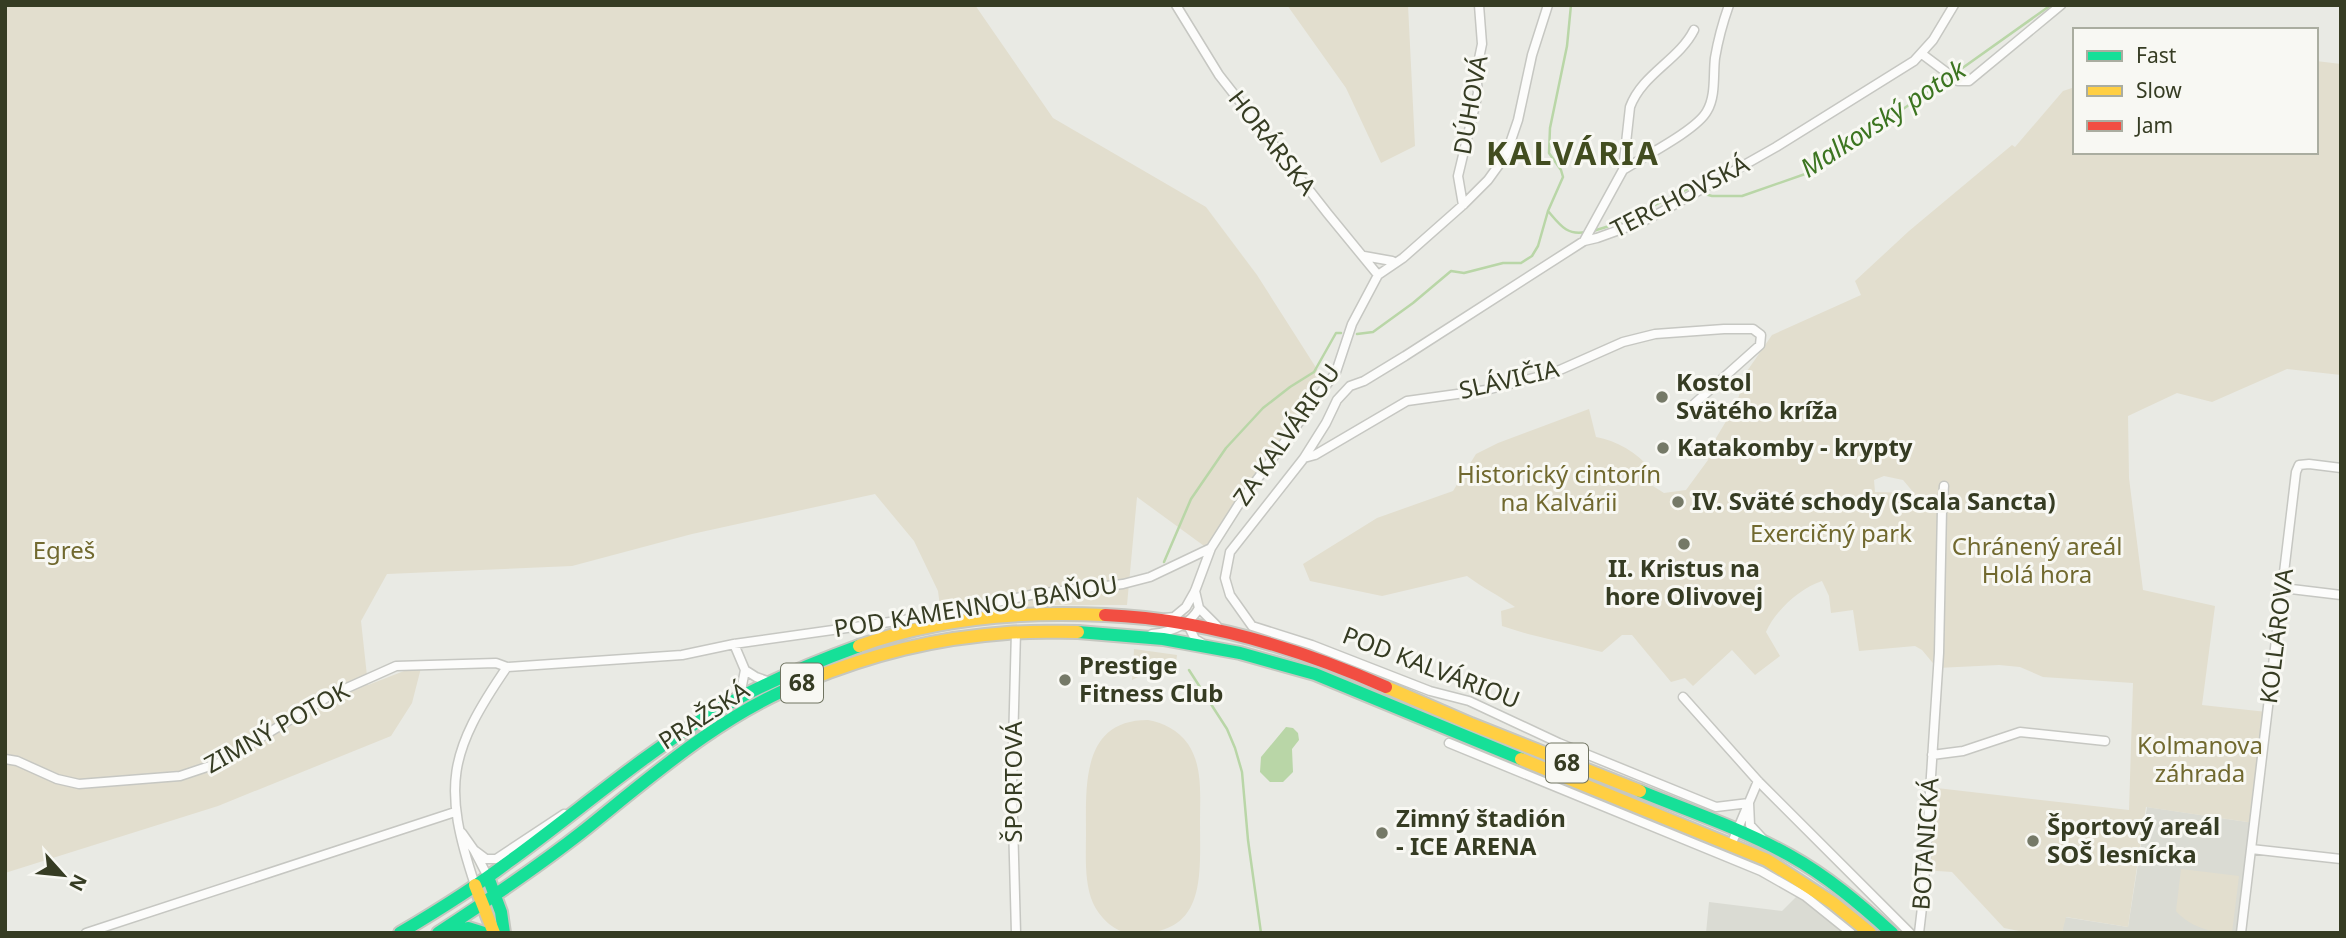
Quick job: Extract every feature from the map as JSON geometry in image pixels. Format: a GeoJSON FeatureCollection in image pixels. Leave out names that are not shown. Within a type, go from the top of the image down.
{"type":"FeatureCollection","features":[{"type":"Feature","properties":{"kind":"main road","name":"PRAŽSKÁ"},"geometry":{"type":"LineString","coordinates":[[400,933],[488,877],[686,730],[740,696],[822,658],[907,631],[970,620],[1079,612],[1186,622]]}},
{"type":"Feature","properties":{"kind":"main road","name":"POD KALVÁRIOU"},"geometry":{"type":"LineString","coordinates":[[1186,622],[1270,643],[1319,660],[1772,846],[1806,863],[1840,886],[1892,933]]}},
{"type":"Feature","properties":{"kind":"main road","name":"PRAŽSKÁ"},"geometry":{"type":"LineString","coordinates":[[438,933],[495,896],[716,728],[754,706],[833,670],[942,639],[1016,632],[1080,631],[1142,635],[1203,644]]}},
{"type":"Feature","properties":{"kind":"main road","name":"POD KALVÁRIOU"},"geometry":{"type":"LineString","coordinates":[[1203,644],[1315,674],[1767,860],[1814,887],[1846,910],[1870,933]]}},
{"type":"Feature","properties":{"kind":"main road"},"geometry":{"type":"LineString","coordinates":[[488,877],[501,912],[504,933]]}},
{"type":"Feature","properties":{"kind":"main road"},"geometry":{"type":"LineString","coordinates":[[501,912],[507,891],[517,879]]}},
{"type":"Feature","properties":{"kind":"main road"},"geometry":{"type":"LineString","coordinates":[[475,885],[494,933]]}},
{"type":"Feature","properties":{"kind":"main road"},"geometry":{"type":"LineString","coordinates":[[450,933],[468,928],[484,933]]}},
{"type":"Feature","properties":{"kind":"street","name":"HORÁRSKA"},"geometry":{"type":"LineString","coordinates":[[1176,5],[1219,75],[1378,275]]}},
{"type":"Feature","properties":{"kind":"street","name":"DÚHOVÁ"},"geometry":{"type":"LineString","coordinates":[[1463,205],[1458,176],[1478,93],[1476,73],[1482,44],[1479,5]]}},
{"type":"Feature","properties":{"kind":"street","name":"ZA KALVÁRIOU"},"geometry":{"type":"LineString","coordinates":[[1186,607],[1211,548],[1239,504],[1336,372],[1352,324],[1378,275],[1403,258],[1463,205],[1488,180],[1506,155],[1518,120],[1532,55],[1548,5]]}},
{"type":"Feature","properties":{"kind":"street"},"geometry":{"type":"LineString","coordinates":[[1623,170],[1677,137],[1702,118],[1708,109],[1712,99],[1716,55],[1729,5]]}},
{"type":"Feature","properties":{"kind":"street","name":"TERCHOVSKÁ"},"geometry":{"type":"LineString","coordinates":[[1304,458],[1336,400],[1350,386],[1405,356],[1587,233],[1644,221],[1862,94],[1922,54],[1954,5]]}},
{"type":"Feature","properties":{"kind":"street"},"geometry":{"type":"LineString","coordinates":[[1922,54],[1958,81],[1969,81],[2062,5]]}},
{"type":"Feature","properties":{"kind":"street"},"geometry":{"type":"LineString","coordinates":[[1587,233],[1623,170],[1630,107],[1634,98],[1652,76],[1689,41],[1694,30]]}},
{"type":"Feature","properties":{"kind":"street"},"geometry":{"type":"LineString","coordinates":[[1363,256],[1392,261]]}},
{"type":"Feature","properties":{"kind":"street","name":"SLÁVIČIA"},"geometry":{"type":"LineString","coordinates":[[1230,552],[1304,458],[1315,455],[1407,401],[1486,390],[1553,373],[1623,342],[1655,334],[1753,329],[1761,335],[1760,345],[1694,404]]}},
{"type":"Feature","properties":{"kind":"street"},"geometry":{"type":"LineString","coordinates":[[1336,372],[1350,386]]}},
{"type":"Feature","properties":{"kind":"street","name":"KOLLÁROVA"},"geometry":{"type":"LineString","coordinates":[[2241,933],[2296,472],[2300,465],[2341,468]]}},
{"type":"Feature","properties":{"kind":"street","name":"BOTANICKÁ"},"geometry":{"type":"LineString","coordinates":[[1919,933],[1939,653],[1944,486]]}},
{"type":"Feature","properties":{"kind":"street"},"geometry":{"type":"LineString","coordinates":[[1211,548],[1230,552]]}},
{"type":"Feature","properties":{"kind":"street","name":"POD KAMENNOU BAŇOU"},"geometry":{"type":"LineString","coordinates":[[507,667],[682,655],[734,643],[932,616],[1035,594],[1123,584],[1150,577],[1211,548]]}},
{"type":"Feature","properties":{"kind":"street","name":"POD KALVÁRIOU"},"geometry":{"type":"LineString","coordinates":[[1230,552],[1225,578],[1230,595],[1252,626],[1311,645],[1430,691],[1469,701],[1559,743],[1716,807],[1749,803]]}},
{"type":"Feature","properties":{"kind":"street"},"geometry":{"type":"LineString","coordinates":[[1186,560],[1197,569],[1199,581]]}},
{"type":"Feature","properties":{"kind":"street"},"geometry":{"type":"LineString","coordinates":[[2283,588],[2341,595]]}},
{"type":"Feature","properties":{"kind":"street"},"geometry":{"type":"LineString","coordinates":[[1195,591],[1199,608],[1210,621],[1223,630]]}},
{"type":"Feature","properties":{"kind":"street"},"geometry":{"type":"LineString","coordinates":[[1163,618],[1174,617],[1186,607]]}},
{"type":"Feature","properties":{"kind":"street"},"geometry":{"type":"LineString","coordinates":[[1186,607],[1186,622],[1195,639],[1203,644]]}},
{"type":"Feature","properties":{"kind":"street"},"geometry":{"type":"LineString","coordinates":[[1142,635],[1167,632],[1192,620],[1199,608]]}},
{"type":"Feature","properties":{"kind":"street","name":"ŠPORTOVÁ"},"geometry":{"type":"LineString","coordinates":[[1016,632],[1012,784],[1016,933]]}},
{"type":"Feature","properties":{"kind":"street"},"geometry":{"type":"LineString","coordinates":[[734,643],[745,670],[740,696]]}},
{"type":"Feature","properties":{"kind":"street","name":"ZIMNÝ POTOK"},"geometry":{"type":"LineString","coordinates":[[5,759],[17,761],[57,779],[79,784],[180,776],[219,764],[329,696],[396,666],[496,663],[507,667]]}},
{"type":"Feature","properties":{"kind":"street"},"geometry":{"type":"LineString","coordinates":[[475,885],[458,828],[454,780],[462,744],[483,702],[507,667]]}},
{"type":"Feature","properties":{"kind":"street"},"geometry":{"type":"LineString","coordinates":[[745,670],[769,682]]}},
{"type":"Feature","properties":{"kind":"street"},"geometry":{"type":"LineString","coordinates":[[1683,698],[1758,781],[1910,933]]}},
{"type":"Feature","properties":{"kind":"street","name":"BOTANICKÁ"},"geometry":{"type":"LineString","coordinates":[[1932,755],[1963,751],[2020,732],[2105,740]]}},
{"type":"Feature","properties":{"kind":"street"},"geometry":{"type":"LineString","coordinates":[[1449,743],[1761,871],[1805,895],[1852,933]]}},
{"type":"Feature","properties":{"kind":"street"},"geometry":{"type":"LineString","coordinates":[[1731,845],[1758,781]]}},
{"type":"Feature","properties":{"kind":"street","name":"PRAŽSKÁ"},"geometry":{"type":"LineString","coordinates":[[474,850],[486,859],[496,859],[593,797]]}},
{"type":"Feature","properties":{"kind":"street"},"geometry":{"type":"LineString","coordinates":[[1749,803],[1750,825],[1756,834],[1772,846]]}},
{"type":"Feature","properties":{"kind":"street"},"geometry":{"type":"LineString","coordinates":[[86,933],[455,812]]}},
{"type":"Feature","properties":{"kind":"street"},"geometry":{"type":"LineString","coordinates":[[458,828],[474,850],[488,877]]}},
{"type":"Feature","properties":{"kind":"street"},"geometry":{"type":"LineString","coordinates":[[2251,849],[2341,859]]}},
{"type":"Feature","properties":{"kind":"shaded area"},"geometry":{"type":"Polygon","coordinates":[[[1286,727],[1293,728],[1298,733],[1299,740],[1292,749],[1293,772],[1283,782],[1270,782],[1260,772],[1261,757],[1286,727]]]}},
{"type":"Feature","properties":{"kind":"shaded area"},"geometry":{"type":"Polygon","coordinates":[[[2147,807],[2254,823],[2241,933],[2062,933],[2064,917],[2128,927],[2147,807]]]}},
{"type":"Feature","properties":{"kind":"shaded area"},"geometry":{"type":"Polygon","coordinates":[[[1800,893],[1851,933],[1706,933],[1709,902],[1782,911],[1800,893]]]}},
{"type":"Feature","properties":{"kind":"green space","name":"Egreš"},"geometry":{"type":"Polygon","coordinates":[[[5,5],[975,5],[1053,118],[1206,207],[1257,275],[1322,377],[1211,551],[1137,497],[1127,605],[1045,605],[942,621],[938,591],[914,541],[875,494],[692,534],[572,566],[387,574],[361,621],[368,685],[422,664],[412,703],[391,736],[218,806],[5,873],[5,5]]]}},
{"type":"Feature","properties":{"kind":"green space"},"geometry":{"type":"Polygon","coordinates":[[[1287,5],[1408,5],[1415,146],[1381,163],[1346,88],[1287,5]]]}},
{"type":"Feature","properties":{"kind":"green space"},"geometry":{"type":"Polygon","coordinates":[[[2318,61],[2341,64],[2341,375],[2287,369],[2212,402],[2177,393],[2128,416],[2129,478],[2143,590],[2215,606],[2202,705],[2267,712],[2254,823],[2146,807],[2128,927],[2066,917],[2062,933],[2029,933],[2004,928],[1952,872],[1923,870],[1928,787],[2129,810],[2133,683],[2043,677],[2020,667],[1999,665],[1937,668],[1922,650],[1915,646],[1859,651],[1853,610],[1831,613],[1829,596],[1822,581],[1797,595],[1782,608],[1770,624],[1766,632],[1780,656],[1755,675],[1732,650],[1693,686],[1685,678],[1671,682],[1632,635],[1622,635],[1602,652],[1502,626],[1501,611],[1515,607],[1467,576],[1382,596],[1310,581],[1303,564],[1377,518],[1453,491],[1476,454],[1589,409],[1596,437],[1619,444],[1639,458],[1651,470],[1645,481],[1664,493],[1686,490],[1708,460],[1713,443],[1737,403],[1745,374],[1772,335],[1861,295],[1855,281],[1909,231],[2012,145],[2015,147],[2063,91],[2073,88],[2073,154],[2318,154],[2318,61]],[[1884,476],[1874,480],[1875,492],[1914,493],[1903,480],[1884,476]]]}},
{"type":"Feature","properties":{"kind":"green space"},"geometry":{"type":"Polygon","coordinates":[[[1134,649],[1177,655],[1175,670],[1158,667],[1132,680],[1134,649]]]}},
{"type":"Feature","properties":{"kind":"green space"},"geometry":{"type":"Polygon","coordinates":[[[1148,720],[1175,731],[1193,753],[1200,791],[1200,864],[1194,901],[1185,915],[1173,926],[1154,932],[1128,933],[1117,929],[1103,918],[1090,895],[1086,860],[1086,796],[1092,759],[1099,743],[1110,731],[1126,723],[1148,720]]]}},
{"type":"Feature","properties":{"kind":"green space"},"geometry":{"type":"Polygon","coordinates":[[[2181,869],[2239,876],[2232,933],[2202,928],[2176,911],[2181,869]]]}},
{"type":"Feature","properties":{"kind":"waterway","name":"Malkovský potok"},"geometry":{"type":"LineString","coordinates":[[1357,334],[1373,332],[1451,271],[1464,273],[1503,263],[1521,263],[1532,256],[1563,177],[1549,153],[1550,128],[1567,46],[1571,5]]}},
{"type":"Feature","properties":{"kind":"waterway","name":"Malkovský potok"},"geometry":{"type":"LineString","coordinates":[[1954,74],[2051,5]]}},
{"type":"Feature","properties":{"kind":"waterway","name":"Malkovský potok"},"geometry":{"type":"LineString","coordinates":[[1593,231],[1616,224],[1688,189],[1712,196],[1742,196],[1808,173],[1949,78]]}},
{"type":"Feature","properties":{"kind":"waterway","name":"Malkovský potok"},"geometry":{"type":"LineString","coordinates":[[1548,211],[1569,231],[1586,232]]}},
{"type":"Feature","properties":{"kind":"waterway","name":"Malkovský potok"},"geometry":{"type":"LineString","coordinates":[[1164,562],[1191,499],[1226,448],[1263,408],[1314,372],[1336,333],[1341,333]]}},
{"type":"Feature","properties":{"kind":"waterway"},"geometry":{"type":"LineString","coordinates":[[2016,505],[2049,496]]}},
{"type":"Feature","properties":{"kind":"waterway"},"geometry":{"type":"LineString","coordinates":[[1837,506],[1874,501]]}},
{"type":"Feature","properties":{"kind":"waterway","name":"Malkovský potok"},"geometry":{"type":"LineString","coordinates":[[1189,670],[1227,729],[1242,772],[1261,933]]}},
{"type":"Feature","properties":{"kind":"traffic: fast"},"geometry":{"type":"LineString","coordinates":[[1078,632],[1163,639],[1240,653],[1315,674],[1521,759]]}},
{"type":"Feature","properties":{"kind":"traffic: fast"},"geometry":{"type":"LineString","coordinates":[[400,933],[481,882],[631,768],[709,715],[782,677],[859,646]]}},
{"type":"Feature","properties":{"kind":"traffic: fast"},"geometry":{"type":"LineString","coordinates":[[438,933],[547,858],[688,748],[745,711],[806,681]]}},
{"type":"Feature","properties":{"kind":"traffic: fast"},"geometry":{"type":"LineString","coordinates":[[1640,791],[1734,829],[1789,855],[1843,891],[1892,933]]}},
{"type":"Feature","properties":{"kind":"traffic: fast"},"geometry":{"type":"LineString","coordinates":[[488,877],[501,912],[504,933]]}},
{"type":"Feature","properties":{"kind":"traffic: fast"},"geometry":{"type":"LineString","coordinates":[[450,933],[468,928],[484,933]]}},
{"type":"Feature","properties":{"kind":"traffic: slow"},"geometry":{"type":"LineString","coordinates":[[859,646],[918,629],[980,618],[1043,614],[1105,615]]}},
{"type":"Feature","properties":{"kind":"traffic: slow"},"geometry":{"type":"LineString","coordinates":[[806,681],[880,655],[929,643],[1007,633],[1078,632]]}},
{"type":"Feature","properties":{"kind":"traffic: slow"},"geometry":{"type":"LineString","coordinates":[[1386,687],[1640,791]]}},
{"type":"Feature","properties":{"kind":"traffic: slow"},"geometry":{"type":"LineString","coordinates":[[1521,759],[1767,860],[1833,903],[1870,933]]}},
{"type":"Feature","properties":{"kind":"traffic: slow"},"geometry":{"type":"LineString","coordinates":[[475,885],[494,933]]}},
{"type":"Feature","properties":{"kind":"traffic: jam"},"geometry":{"type":"LineString","coordinates":[[1105,615],[1178,622],[1248,637],[1318,659],[1386,687]]}},
{"type":"Feature","properties":{"kind":"place","name":"Kostol Svätého kríža"},"geometry":{"type":"Point","coordinates":[1662,397]}},
{"type":"Feature","properties":{"kind":"place","name":"Katakomby - krypty"},"geometry":{"type":"Point","coordinates":[1663,448]}},
{"type":"Feature","properties":{"kind":"place","name":"IV. Sväté schody (Scala Sancta)"},"geometry":{"type":"Point","coordinates":[1678,502]}},
{"type":"Feature","properties":{"kind":"place","name":"II. Kristus na hore Olivovej"},"geometry":{"type":"Point","coordinates":[1684,544]}},
{"type":"Feature","properties":{"kind":"place","name":"Prestige Fitness Club"},"geometry":{"type":"Point","coordinates":[1065,680]}},
{"type":"Feature","properties":{"kind":"place","name":"Zimný štadión - ICE ARENA"},"geometry":{"type":"Point","coordinates":[1382,833]}},
{"type":"Feature","properties":{"kind":"place","name":"Športový areál SOŠ lesnícka"},"geometry":{"type":"Point","coordinates":[2033,841]}},
{"type":"Feature","properties":{"kind":"district","name":"KALVÁRIA"},"geometry":{"type":"Point","coordinates":[1573,154]}},
{"type":"Feature","properties":{"kind":"park label","name":"Historický cintorín na Kalvárii"},"geometry":{"type":"Point","coordinates":[1559,489]}},
{"type":"Feature","properties":{"kind":"park label","name":"Exercičný park"},"geometry":{"type":"Point","coordinates":[1831,534]}},
{"type":"Feature","properties":{"kind":"park label","name":"Chránený areál Holá hora"},"geometry":{"type":"Point","coordinates":[2037,561]}},
{"type":"Feature","properties":{"kind":"park label","name":"Kolmanova záhrada"},"geometry":{"type":"Point","coordinates":[2200,760]}}]}
